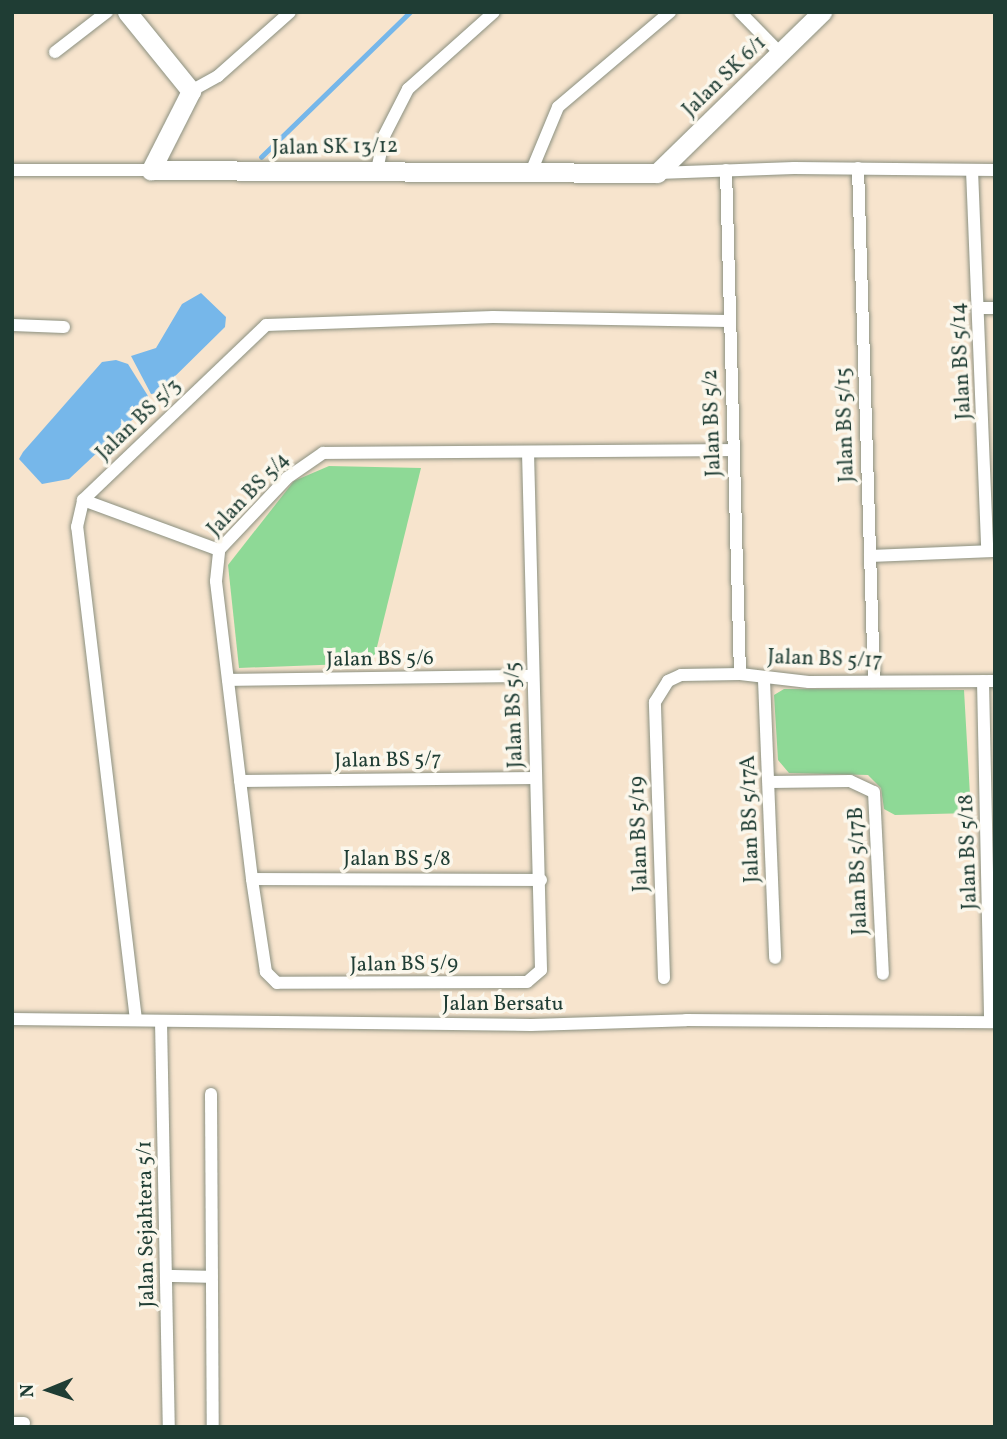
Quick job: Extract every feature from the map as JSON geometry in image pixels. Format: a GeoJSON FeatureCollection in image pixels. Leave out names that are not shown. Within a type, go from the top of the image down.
{"type":"FeatureCollection","features":[{"type":"Feature","properties":{"kind":"street"},"geometry":{"type":"LineString","coordinates":[[55,52],[107,12]]}},
{"type":"Feature","properties":{"kind":"street"},"geometry":{"type":"LineString","coordinates":[[127,12],[191,91]]}},
{"type":"Feature","properties":{"kind":"street"},"geometry":{"type":"LineString","coordinates":[[151,170],[191,91],[246,54],[290,12]]}},
{"type":"Feature","properties":{"kind":"street"},"geometry":{"type":"LineString","coordinates":[[377,170],[384,136],[408,89],[494,12]]}},
{"type":"Feature","properties":{"kind":"street"},"geometry":{"type":"LineString","coordinates":[[531,172],[558,107],[670,12]]}},
{"type":"Feature","properties":{"kind":"street"},"geometry":{"type":"LineString","coordinates":[[740,12],[781,54]]}},
{"type":"Feature","properties":{"kind":"street","name":"Jalan SK 6/1"},"geometry":{"type":"LineString","coordinates":[[657,173],[822,12]]}},
{"type":"Feature","properties":{"kind":"street"},"geometry":{"type":"LineString","coordinates":[[657,173],[858,168],[995,170]]}},
{"type":"Feature","properties":{"kind":"street","name":"Jalan BS 5/15"},"geometry":{"type":"LineString","coordinates":[[858,168],[874,681]]}},
{"type":"Feature","properties":{"kind":"street","name":"Jalan SK 13/12"},"geometry":{"type":"LineString","coordinates":[[12,170],[657,173]]}},
{"type":"Feature","properties":{"kind":"street","name":"Jalan BS 5/2"},"geometry":{"type":"LineString","coordinates":[[726,170],[728,321],[740,674]]}},
{"type":"Feature","properties":{"kind":"street","name":"Jalan BS 5/14"},"geometry":{"type":"LineString","coordinates":[[972,170],[979,308],[989,425],[991,551]]}},
{"type":"Feature","properties":{"kind":"street"},"geometry":{"type":"LineString","coordinates":[[979,308],[995,308]]}},
{"type":"Feature","properties":{"kind":"street","name":"Jalan BS 5/3"},"geometry":{"type":"LineString","coordinates":[[83,500],[266,325],[493,317],[728,321]]}},
{"type":"Feature","properties":{"kind":"street"},"geometry":{"type":"LineString","coordinates":[[12,325],[64,327]]}},
{"type":"Feature","properties":{"kind":"street","name":"Jalan BS 5/4"},"geometry":{"type":"LineString","coordinates":[[270,979],[252,879],[216,581],[219,550],[287,478],[323,453],[734,450]]}},
{"type":"Feature","properties":{"kind":"street","name":"Jalan BS 5/5"},"geometry":{"type":"LineString","coordinates":[[528,452],[543,962],[538,976]]}},
{"type":"Feature","properties":{"kind":"street"},"geometry":{"type":"LineString","coordinates":[[136,1020],[76,527],[83,500],[219,550]]}},
{"type":"Feature","properties":{"kind":"street"},"geometry":{"type":"LineString","coordinates":[[870,556],[991,551]]}},
{"type":"Feature","properties":{"kind":"street","name":"Jalan BS 5/17"},"geometry":{"type":"LineString","coordinates":[[659,690],[681,675],[740,674],[764,680],[989,681]]}},
{"type":"Feature","properties":{"kind":"street","name":"Jalan BS 5/6"},"geometry":{"type":"LineString","coordinates":[[228,680],[533,676]]}},
{"type":"Feature","properties":{"kind":"street","name":"Jalan BS 5/17A"},"geometry":{"type":"LineString","coordinates":[[764,680],[775,958]]}},
{"type":"Feature","properties":{"kind":"street","name":"Jalan BS 5/18"},"geometry":{"type":"LineString","coordinates":[[989,681],[993,1022]]}},
{"type":"Feature","properties":{"kind":"street","name":"Jalan BS 5/19"},"geometry":{"type":"LineString","coordinates":[[659,690],[655,715],[664,978]]}},
{"type":"Feature","properties":{"kind":"street","name":"Jalan BS 5/7"},"geometry":{"type":"LineString","coordinates":[[240,781],[536,778]]}},
{"type":"Feature","properties":{"kind":"street","name":"Jalan BS 5/17B"},"geometry":{"type":"LineString","coordinates":[[769,782],[850,781],[867,785],[874,792],[883,974]]}},
{"type":"Feature","properties":{"kind":"street","name":"Jalan BS 5/8"},"geometry":{"type":"LineString","coordinates":[[252,879],[541,880]]}},
{"type":"Feature","properties":{"kind":"street","name":"Jalan BS 5/9"},"geometry":{"type":"LineString","coordinates":[[270,979],[285,985],[404,984],[527,982],[538,976]]}},
{"type":"Feature","properties":{"kind":"street","name":"Jalan Bersatu"},"geometry":{"type":"LineString","coordinates":[[12,1019],[531,1026],[686,1020],[993,1022]]}},
{"type":"Feature","properties":{"kind":"street","name":"Jalan Sejahtera 5/1"},"geometry":{"type":"LineString","coordinates":[[161,1021],[169,1276],[169,1427]]}},
{"type":"Feature","properties":{"kind":"street"},"geometry":{"type":"LineString","coordinates":[[211,1094],[213,1427]]}},
{"type":"Feature","properties":{"kind":"street"},"geometry":{"type":"LineString","coordinates":[[169,1276],[212,1277]]}},
{"type":"Feature","properties":{"kind":"green space"},"geometry":{"type":"Polygon","coordinates":[[[329,466],[421,468],[373,663],[239,668],[228,565],[294,481],[329,466]]]}},
{"type":"Feature","properties":{"kind":"green space"},"geometry":{"type":"Polygon","coordinates":[[[784,689],[964,690],[971,813],[895,815],[884,809],[881,788],[868,775],[789,773],[778,760],[774,695],[784,689]]]}},
{"type":"Feature","properties":{"kind":"water"},"geometry":{"type":"Polygon","coordinates":[[[201,293],[226,317],[225,327],[158,393],[151,394],[131,356],[156,348],[182,304],[201,293]]]}},
{"type":"Feature","properties":{"kind":"water"},"geometry":{"type":"Polygon","coordinates":[[[116,360],[128,364],[148,396],[147,406],[69,479],[42,484],[19,459],[23,452],[102,362],[116,360]]]}},
{"type":"Feature","properties":{"kind":"waterway"},"geometry":{"type":"LineString","coordinates":[[261,157],[410,12]]}}]}
